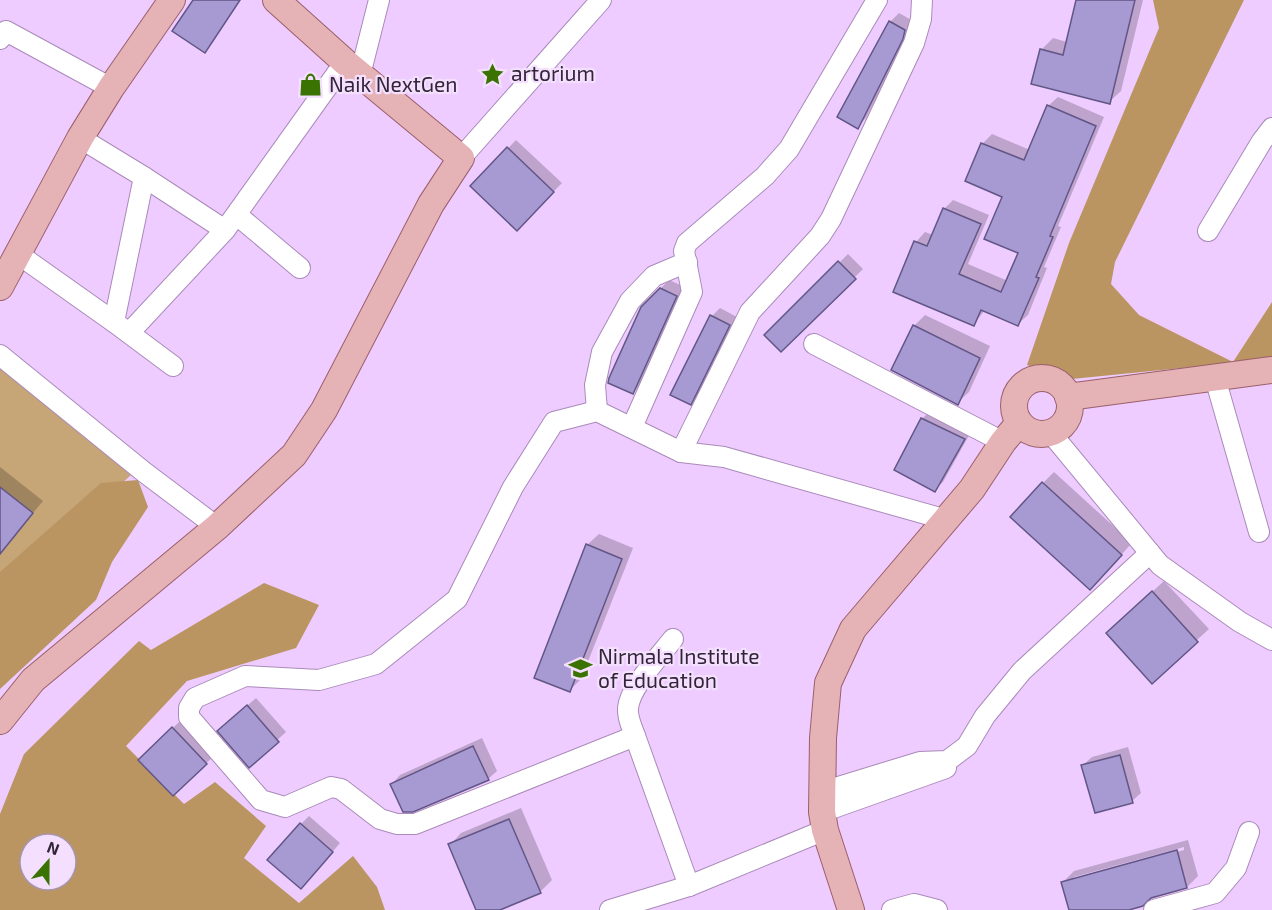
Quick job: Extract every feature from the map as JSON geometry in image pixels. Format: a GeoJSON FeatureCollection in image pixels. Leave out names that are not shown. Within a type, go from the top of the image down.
{"type":"FeatureCollection","features":[{"type":"Feature","properties":{"kind":"main road"},"geometry":{"type":"LineString","coordinates":[[0,287],[80,138],[111,88],[172,0]]}},
{"type":"Feature","properties":{"kind":"main road"},"geometry":{"type":"LineString","coordinates":[[0,722],[33,680],[217,527],[294,455],[324,411],[431,204],[461,158],[352,68],[276,0]]}},
{"type":"Feature","properties":{"kind":"main road"},"geometry":{"type":"LineString","coordinates":[[1068,397],[1272,370]]}},
{"type":"Feature","properties":{"kind":"main road"},"geometry":{"type":"LineString","coordinates":[[1041,377],[1058,383],[1068,397],[1070,406],[1064,422],[1050,432],[1033,432],[1019,423],[1013,406],[1019,390],[1041,377]]}},
{"type":"Feature","properties":{"kind":"main road"},"geometry":{"type":"LineString","coordinates":[[851,910],[823,811],[823,738],[828,682],[853,629],[972,489],[1003,442],[1019,423]]}},
{"type":"Feature","properties":{"kind":"street"},"geometry":{"type":"LineString","coordinates":[[122,327],[231,223],[352,68],[379,0]]}},
{"type":"Feature","properties":{"kind":"street"},"geometry":{"type":"LineString","coordinates":[[461,158],[602,0]]}},
{"type":"Feature","properties":{"kind":"street"},"geometry":{"type":"LineString","coordinates":[[632,427],[690,298],[692,288],[684,251],[687,243],[765,176],[789,149],[877,0]]}},
{"type":"Feature","properties":{"kind":"street"},"geometry":{"type":"LineString","coordinates":[[681,452],[750,312],[820,236],[839,204],[914,43],[921,20],[922,0]]}},
{"type":"Feature","properties":{"kind":"street"},"geometry":{"type":"LineString","coordinates":[[0,39],[6,31],[111,88]]}},
{"type":"Feature","properties":{"kind":"street"},"geometry":{"type":"LineString","coordinates":[[1208,231],[1272,128]]}},
{"type":"Feature","properties":{"kind":"street"},"geometry":{"type":"LineString","coordinates":[[80,138],[144,177],[231,223],[300,268]]}},
{"type":"Feature","properties":{"kind":"street"},"geometry":{"type":"LineString","coordinates":[[122,327],[144,177]]}},
{"type":"Feature","properties":{"kind":"street"},"geometry":{"type":"LineString","coordinates":[[18,254],[122,327],[172,366]]}},
{"type":"Feature","properties":{"kind":"street"},"geometry":{"type":"LineString","coordinates":[[597,411],[595,385],[602,352],[630,301],[654,276],[687,262]]}},
{"type":"Feature","properties":{"kind":"street"},"geometry":{"type":"LineString","coordinates":[[814,344],[1003,442]]}},
{"type":"Feature","properties":{"kind":"street"},"geometry":{"type":"LineString","coordinates":[[0,355],[144,472],[217,527]]}},
{"type":"Feature","properties":{"kind":"street"},"geometry":{"type":"LineString","coordinates":[[1215,378],[1258,532]]}},
{"type":"Feature","properties":{"kind":"street"},"geometry":{"type":"LineString","coordinates":[[635,736],[416,824],[397,824],[380,819],[341,789],[331,787],[285,807],[261,800],[189,717],[189,708],[195,698],[245,676],[319,680],[376,664],[457,599],[513,487],[554,422],[597,411],[681,452],[724,457],[947,520]]}},
{"type":"Feature","properties":{"kind":"street"},"geometry":{"type":"LineString","coordinates":[[1050,432],[1160,565],[1231,616],[1272,639]]}},
{"type":"Feature","properties":{"kind":"street"},"geometry":{"type":"LineString","coordinates":[[610,910],[689,886],[823,811],[920,762],[947,761],[968,746],[985,716],[1022,671],[1150,553]]}},
{"type":"Feature","properties":{"kind":"street"},"geometry":{"type":"LineString","coordinates":[[673,639],[633,693],[628,706],[628,716],[689,886]]}},
{"type":"Feature","properties":{"kind":"street"},"geometry":{"type":"LineString","coordinates":[[823,811],[946,768]]}},
{"type":"Feature","properties":{"kind":"street"},"geometry":{"type":"LineString","coordinates":[[1154,910],[1215,893],[1236,868],[1249,832]]}},
{"type":"Feature","properties":{"kind":"street"},"geometry":{"type":"LineString","coordinates":[[892,910],[914,904],[937,910]]}},
{"type":"Feature","properties":{"kind":"shaded area"},"geometry":{"type":"Polygon","coordinates":[[[1153,0],[1244,0],[1115,262],[1111,284],[1139,315],[1233,362],[1272,302],[1272,359],[1072,379],[1027,365],[1069,243],[1159,28],[1153,0]]]}},
{"type":"Feature","properties":{"kind":"shaded area"},"geometry":{"type":"Polygon","coordinates":[[[0,363],[132,474],[0,597],[0,363]]]}},
{"type":"Feature","properties":{"kind":"shaded area"},"geometry":{"type":"Polygon","coordinates":[[[138,480],[148,507],[112,562],[96,600],[0,689],[0,572],[101,483],[138,480]]]}},
{"type":"Feature","properties":{"kind":"shaded area"},"geometry":{"type":"Polygon","coordinates":[[[264,583],[319,605],[296,648],[187,681],[126,746],[184,804],[215,782],[266,826],[244,858],[299,903],[353,856],[377,887],[385,910],[0,910],[0,814],[24,754],[139,641],[151,650],[264,583]]]}},
{"type":"Feature","properties":{"kind":"building"},"geometry":{"type":"Polygon","coordinates":[[[193,0],[240,0],[205,53],[172,31],[193,0]]]}},
{"type":"Feature","properties":{"kind":"building"},"geometry":{"type":"Polygon","coordinates":[[[1076,0],[1135,0],[1110,104],[1031,84],[1040,49],[1063,55],[1076,0]]]}},
{"type":"Feature","properties":{"kind":"building"},"geometry":{"type":"Polygon","coordinates":[[[889,21],[905,30],[903,39],[858,129],[837,117],[889,21]]]}},
{"type":"Feature","properties":{"kind":"building"},"geometry":{"type":"Polygon","coordinates":[[[1047,105],[1096,126],[1050,236],[1053,237],[1036,277],[1039,278],[1018,326],[981,310],[974,326],[893,292],[914,241],[927,246],[943,208],[981,224],[959,274],[1001,292],[1018,253],[984,239],[1002,197],[965,181],[981,143],[1024,160],[1047,105]]]}},
{"type":"Feature","properties":{"kind":"building"},"geometry":{"type":"Polygon","coordinates":[[[507,147],[554,192],[517,231],[470,186],[507,147]]]}},
{"type":"Feature","properties":{"kind":"building"},"geometry":{"type":"Polygon","coordinates":[[[838,261],[856,279],[781,352],[764,335],[838,261]]]}},
{"type":"Feature","properties":{"kind":"building"},"geometry":{"type":"Polygon","coordinates":[[[660,288],[677,296],[633,394],[608,383],[609,378],[641,307],[660,288]]]}},
{"type":"Feature","properties":{"kind":"building"},"geometry":{"type":"Polygon","coordinates":[[[710,315],[730,325],[691,405],[670,395],[710,315]]]}},
{"type":"Feature","properties":{"kind":"building"},"geometry":{"type":"Polygon","coordinates":[[[913,325],[980,358],[958,405],[891,370],[913,325]]]}},
{"type":"Feature","properties":{"kind":"building"},"geometry":{"type":"Polygon","coordinates":[[[921,418],[965,439],[935,492],[894,470],[921,418]]]}},
{"type":"Feature","properties":{"kind":"building"},"geometry":{"type":"Polygon","coordinates":[[[1042,482],[1122,555],[1090,590],[1010,517],[1042,482]]]}},
{"type":"Feature","properties":{"kind":"building"},"geometry":{"type":"Polygon","coordinates":[[[0,487],[33,513],[0,554],[0,487]]]}},
{"type":"Feature","properties":{"kind":"building"},"geometry":{"type":"Polygon","coordinates":[[[586,544],[622,559],[570,692],[534,678],[586,544]]]}},
{"type":"Feature","properties":{"kind":"building"},"geometry":{"type":"Polygon","coordinates":[[[1152,591],[1198,642],[1152,684],[1106,633],[1152,591]]]}},
{"type":"Feature","properties":{"kind":"building"},"geometry":{"type":"Polygon","coordinates":[[[247,705],[279,742],[249,768],[217,731],[247,705]]]}},
{"type":"Feature","properties":{"kind":"building"},"geometry":{"type":"Polygon","coordinates":[[[172,727],[207,764],[173,796],[138,760],[172,727]]]}},
{"type":"Feature","properties":{"kind":"building"},"geometry":{"type":"Polygon","coordinates":[[[473,746],[489,780],[413,812],[403,812],[390,784],[473,746]]]}},
{"type":"Feature","properties":{"kind":"building"},"geometry":{"type":"Polygon","coordinates":[[[1120,755],[1133,803],[1095,813],[1081,765],[1120,755]]]}},
{"type":"Feature","properties":{"kind":"building"},"geometry":{"type":"Polygon","coordinates":[[[509,819],[541,893],[500,910],[476,910],[448,844],[509,819]]]}},
{"type":"Feature","properties":{"kind":"building"},"geometry":{"type":"Polygon","coordinates":[[[300,823],[333,852],[301,889],[267,860],[300,823]]]}},
{"type":"Feature","properties":{"kind":"building"},"geometry":{"type":"Polygon","coordinates":[[[1177,850],[1187,888],[1151,898],[1143,906],[1129,910],[1069,910],[1061,882],[1177,850]]]}},
{"type":"Feature","properties":{"kind":"place","name":"artorium"},"geometry":{"type":"Point","coordinates":[493,74]}},
{"type":"Feature","properties":{"kind":"place","name":"Naik NextGen"},"geometry":{"type":"Point","coordinates":[311,85]}},
{"type":"Feature","properties":{"kind":"place","name":"Nirmala Institute of Education"},"geometry":{"type":"Point","coordinates":[580,669]}}]}
